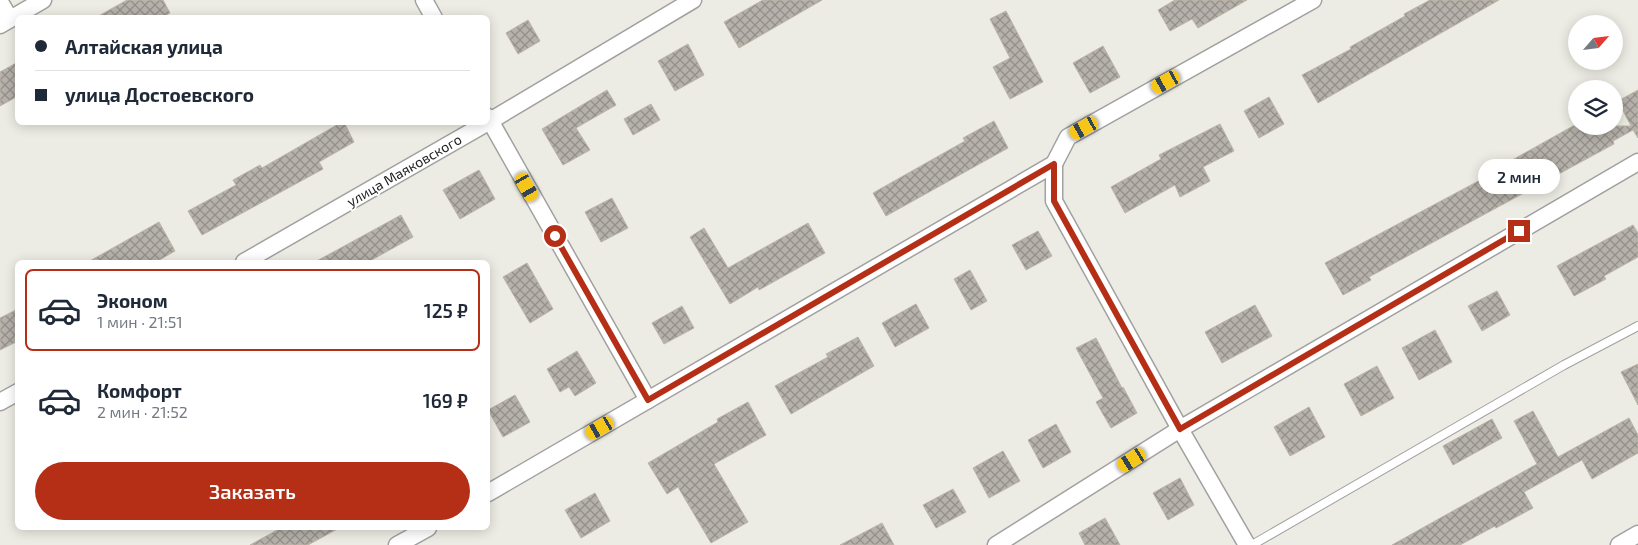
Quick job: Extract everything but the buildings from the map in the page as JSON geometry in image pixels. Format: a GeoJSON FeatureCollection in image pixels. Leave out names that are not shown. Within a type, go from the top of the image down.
{"type":"FeatureCollection","features":[{"type":"Feature","properties":{"kind":"street"},"geometry":{"type":"LineString","coordinates":[[17,15],[43,0]]}},
{"type":"Feature","properties":{"kind":"street"},"geometry":{"type":"LineString","coordinates":[[424,0],[432,15]]}},
{"type":"Feature","properties":{"kind":"street","name":"улица Маяковского"},"geometry":{"type":"LineString","coordinates":[[490,118],[693,0]]}},
{"type":"Feature","properties":{"kind":"street"},"geometry":{"type":"LineString","coordinates":[[1247,545],[1180,429],[1054,201],[1054,164],[1068,138],[1313,0]]}},
{"type":"Feature","properties":{"kind":"street"},"geometry":{"type":"LineString","coordinates":[[0,2],[5,22]]}},
{"type":"Feature","properties":{"kind":"street"},"geometry":{"type":"LineString","coordinates":[[490,121],[648,400]]}},
{"type":"Feature","properties":{"kind":"street","name":"улица Маяковского"},"geometry":{"type":"LineString","coordinates":[[247,260],[479,125]]}},
{"type":"Feature","properties":{"kind":"street"},"geometry":{"type":"LineString","coordinates":[[996,545],[1020,532],[1180,429],[1638,162]]}},
{"type":"Feature","properties":{"kind":"street"},"geometry":{"type":"LineString","coordinates":[[490,492],[1054,164]]}},
{"type":"Feature","properties":{"kind":"street"},"geometry":{"type":"LineString","coordinates":[[0,402],[15,394]]}},
{"type":"Feature","properties":{"kind":"street"},"geometry":{"type":"LineString","coordinates":[[397,545],[424,530]]}},
{"type":"Feature","properties":{"kind":"street"},"geometry":{"type":"LineString","coordinates":[[1619,545],[1638,534]]}},
{"type":"Feature","properties":{"kind":"lane"},"geometry":{"type":"LineString","coordinates":[[1252,545],[1556,370],[1638,326]]}},
{"type":"Feature","properties":{"kind":"route"},"geometry":{"type":"LineString","coordinates":[[555,236],[648,400],[1054,164],[1054,201],[1180,429],[1519,231]]}}]}
